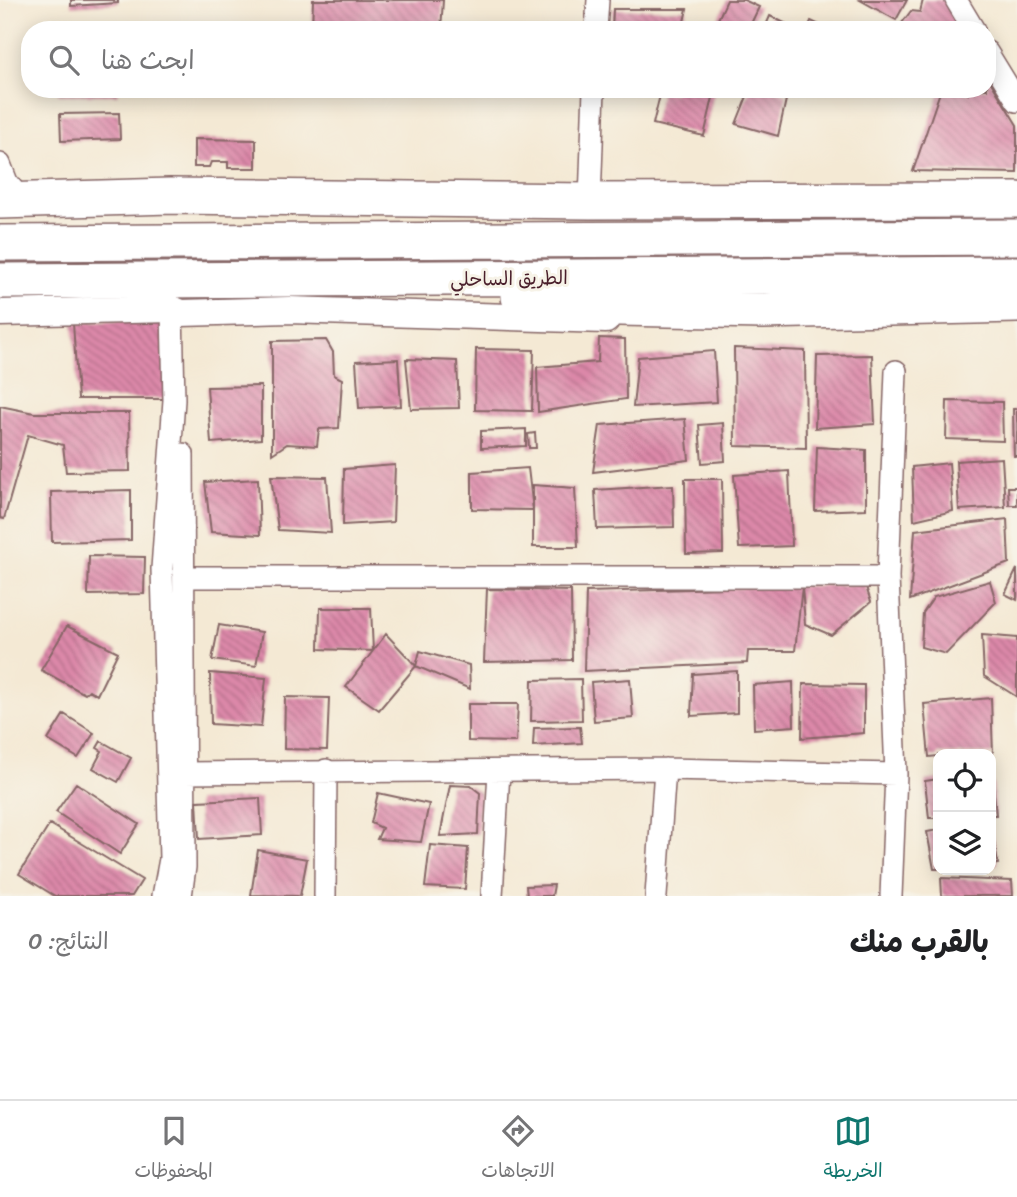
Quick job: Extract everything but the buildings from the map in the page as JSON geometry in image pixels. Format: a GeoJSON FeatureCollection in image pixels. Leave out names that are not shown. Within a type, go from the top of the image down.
{"type":"FeatureCollection","features":[{"type":"Feature","properties":{"kind":"highway"},"geometry":{"type":"LineString","coordinates":[[11,201],[184,196],[590,201],[1017,200]]}},
{"type":"Feature","properties":{"kind":"highway","name":"الطريق الساحلي"},"geometry":{"type":"LineString","coordinates":[[0,243],[1017,237]]}},
{"type":"Feature","properties":{"kind":"highway","name":"الطريق الساحلي"},"geometry":{"type":"LineString","coordinates":[[0,281],[1017,274]]}},
{"type":"Feature","properties":{"kind":"highway"},"geometry":{"type":"LineString","coordinates":[[363,279],[620,308],[762,311],[1017,305]]}},
{"type":"Feature","properties":{"kind":"street"},"geometry":{"type":"LineString","coordinates":[[597,21],[598,0]]}},
{"type":"Feature","properties":{"kind":"street"},"geometry":{"type":"LineString","coordinates":[[956,0],[969,21]]}},
{"type":"Feature","properties":{"kind":"street"},"geometry":{"type":"LineString","coordinates":[[996,67],[1017,102]]}},
{"type":"Feature","properties":{"kind":"street"},"geometry":{"type":"LineString","coordinates":[[590,201],[594,98]]}},
{"type":"Feature","properties":{"kind":"street"},"geometry":{"type":"LineString","coordinates":[[0,163],[11,201]]}},
{"type":"Feature","properties":{"kind":"street"},"geometry":{"type":"LineString","coordinates":[[0,313],[289,310],[562,320],[641,320],[762,311]]}},
{"type":"Feature","properties":{"kind":"street"},"geometry":{"type":"LineString","coordinates":[[177,311],[184,577],[185,867],[181,896]]}},
{"type":"Feature","properties":{"kind":"street"},"geometry":{"type":"LineString","coordinates":[[163,896],[170,859],[162,569],[174,400],[177,311]]}},
{"type":"Feature","properties":{"kind":"street"},"geometry":{"type":"LineString","coordinates":[[891,896],[896,774],[888,577],[896,371]]}},
{"type":"Feature","properties":{"kind":"street"},"geometry":{"type":"LineString","coordinates":[[184,577],[888,577]]}},
{"type":"Feature","properties":{"kind":"street"},"geometry":{"type":"LineString","coordinates":[[184,773],[665,769],[896,774]]}},
{"type":"Feature","properties":{"kind":"street"},"geometry":{"type":"LineString","coordinates":[[656,896],[665,769]]}},
{"type":"Feature","properties":{"kind":"street"},"geometry":{"type":"LineString","coordinates":[[325,896],[326,771]]}},
{"type":"Feature","properties":{"kind":"street"},"geometry":{"type":"LineString","coordinates":[[492,896],[499,771]]}}]}
